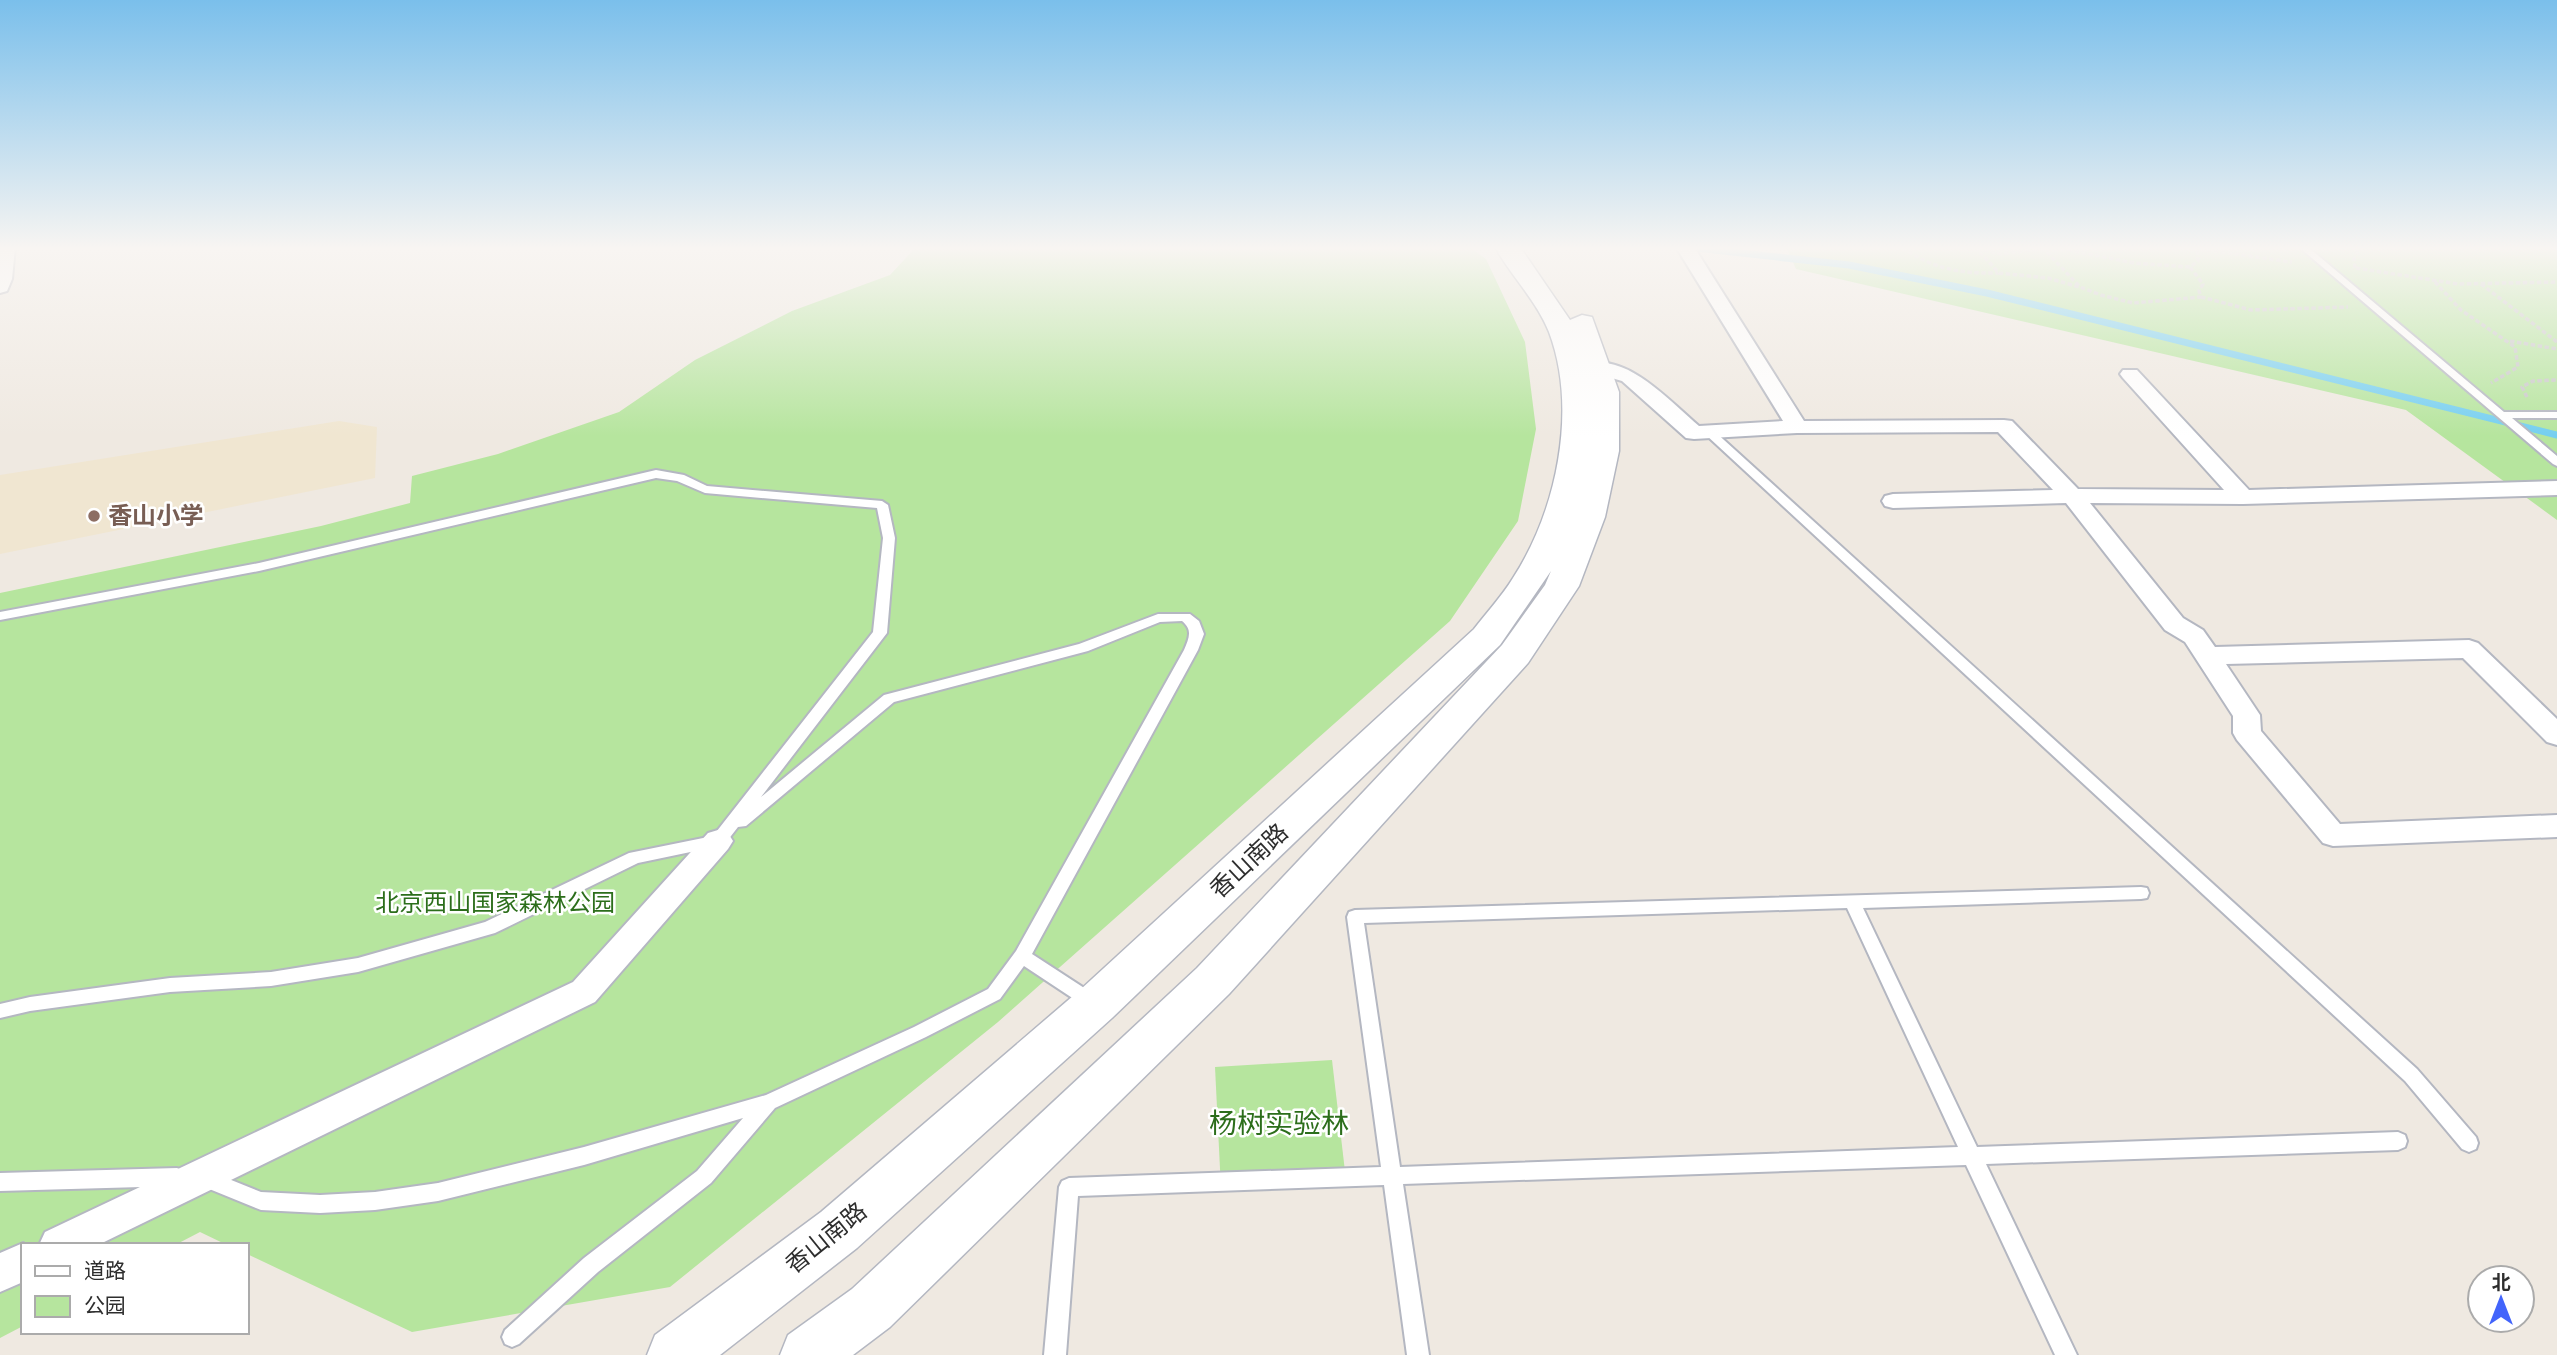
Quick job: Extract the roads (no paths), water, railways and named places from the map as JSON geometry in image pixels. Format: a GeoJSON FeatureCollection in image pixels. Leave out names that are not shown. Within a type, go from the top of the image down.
{"type":"FeatureCollection","features":[{"type":"Feature","properties":{"kind":"street","name":"香山南路"},"geometry":{"type":"LineString","coordinates":[[675,1355],[839,1230],[1096,1004],[1487,637],[1531,577],[1561,512],[1576,448],[1577,391],[1563,334],[1550,310]]}},
{"type":"Feature","properties":{"kind":"street"},"geometry":{"type":"LineString","coordinates":[[808,1355],[871,1308],[1213,981],[1515,654],[1562,586],[1589,517],[1604,451],[1605,392],[1575,310]]}},
{"type":"Feature","properties":{"kind":"street"},"geometry":{"type":"LineString","coordinates":[[1725,310],[1797,426]]}},
{"type":"Feature","properties":{"kind":"street"},"geometry":{"type":"LineString","coordinates":[[1598,368],[1629,377],[1694,433],[1797,426],[2004,426],[2072,496],[2174,624],[2194,635],[2247,715],[2247,733],[2333,835],[2557,826]]}},
{"type":"Feature","properties":{"kind":"street"},"geometry":{"type":"LineString","coordinates":[[2130,374],[2243,497]]}},
{"type":"Feature","properties":{"kind":"street"},"geometry":{"type":"LineString","coordinates":[[1892,501],[2072,496],[2243,497],[2557,488]]}},
{"type":"Feature","properties":{"kind":"street"},"geometry":{"type":"LineString","coordinates":[[2208,656],[2469,649],[2557,735]]}},
{"type":"Feature","properties":{"kind":"street"},"geometry":{"type":"LineString","coordinates":[[62,1243],[584,992],[718,841]]}},
{"type":"Feature","properties":{"kind":"street"},"geometry":{"type":"LineString","coordinates":[[0,1273],[21,1263]]}},
{"type":"Feature","properties":{"kind":"lane"},"geometry":{"type":"LineString","coordinates":[[2379,310],[2557,463]]}},
{"type":"Feature","properties":{"kind":"lane"},"geometry":{"type":"LineString","coordinates":[[2501,415],[2555,415]]}},
{"type":"Feature","properties":{"kind":"lane"},"geometry":{"type":"LineString","coordinates":[[1709,432],[2411,1075],[2469,1143]]}},
{"type":"Feature","properties":{"kind":"lane"},"geometry":{"type":"LineString","coordinates":[[0,616],[259,567],[656,474],[680,478],[705,489],[882,505],[889,538],[880,633],[718,841]]}},
{"type":"Feature","properties":{"kind":"lane"},"geometry":{"type":"LineString","coordinates":[[0,1011],[30,1004],[170,985],[271,979],[358,965],[489,928],[635,857],[718,841],[889,698],[1083,648],[1158,618],[1185,617],[1194,624],[1197,634],[1191,650],[1022,956],[994,994],[920,1032],[769,1102],[584,1156],[438,1192],[320,1205],[261,1201],[198,1176],[0,1182]]}},
{"type":"Feature","properties":{"kind":"lane"},"geometry":{"type":"LineString","coordinates":[[1418,1355],[1355,918],[2141,893]]}},
{"type":"Feature","properties":{"kind":"lane"},"geometry":{"type":"LineString","coordinates":[[1852,902],[2066,1355]]}},
{"type":"Feature","properties":{"kind":"lane"},"geometry":{"type":"LineString","coordinates":[[1022,956],[1096,1004]]}},
{"type":"Feature","properties":{"kind":"lane"},"geometry":{"type":"LineString","coordinates":[[512,1337],[591,1265],[704,1177],[769,1102]]}},
{"type":"Feature","properties":{"kind":"lane"},"geometry":{"type":"LineString","coordinates":[[1055,1355],[1069,1187],[2398,1141]]}},
{"type":"Feature","properties":{"kind":"waterway"},"geometry":{"type":"LineString","coordinates":[[2056,310],[2557,435]]}},
{"type":"Feature","properties":{"kind":"place","name":"香山小学"},"geometry":{"type":"Point","coordinates":[94,516]}},
{"type":"Feature","properties":{"kind":"park label","name":"北京西山国家森林公园"},"geometry":{"type":"Point","coordinates":[495,903]}},
{"type":"Feature","properties":{"kind":"park label","name":"杨树实验林"},"geometry":{"type":"Point","coordinates":[1279,1123]}}]}
